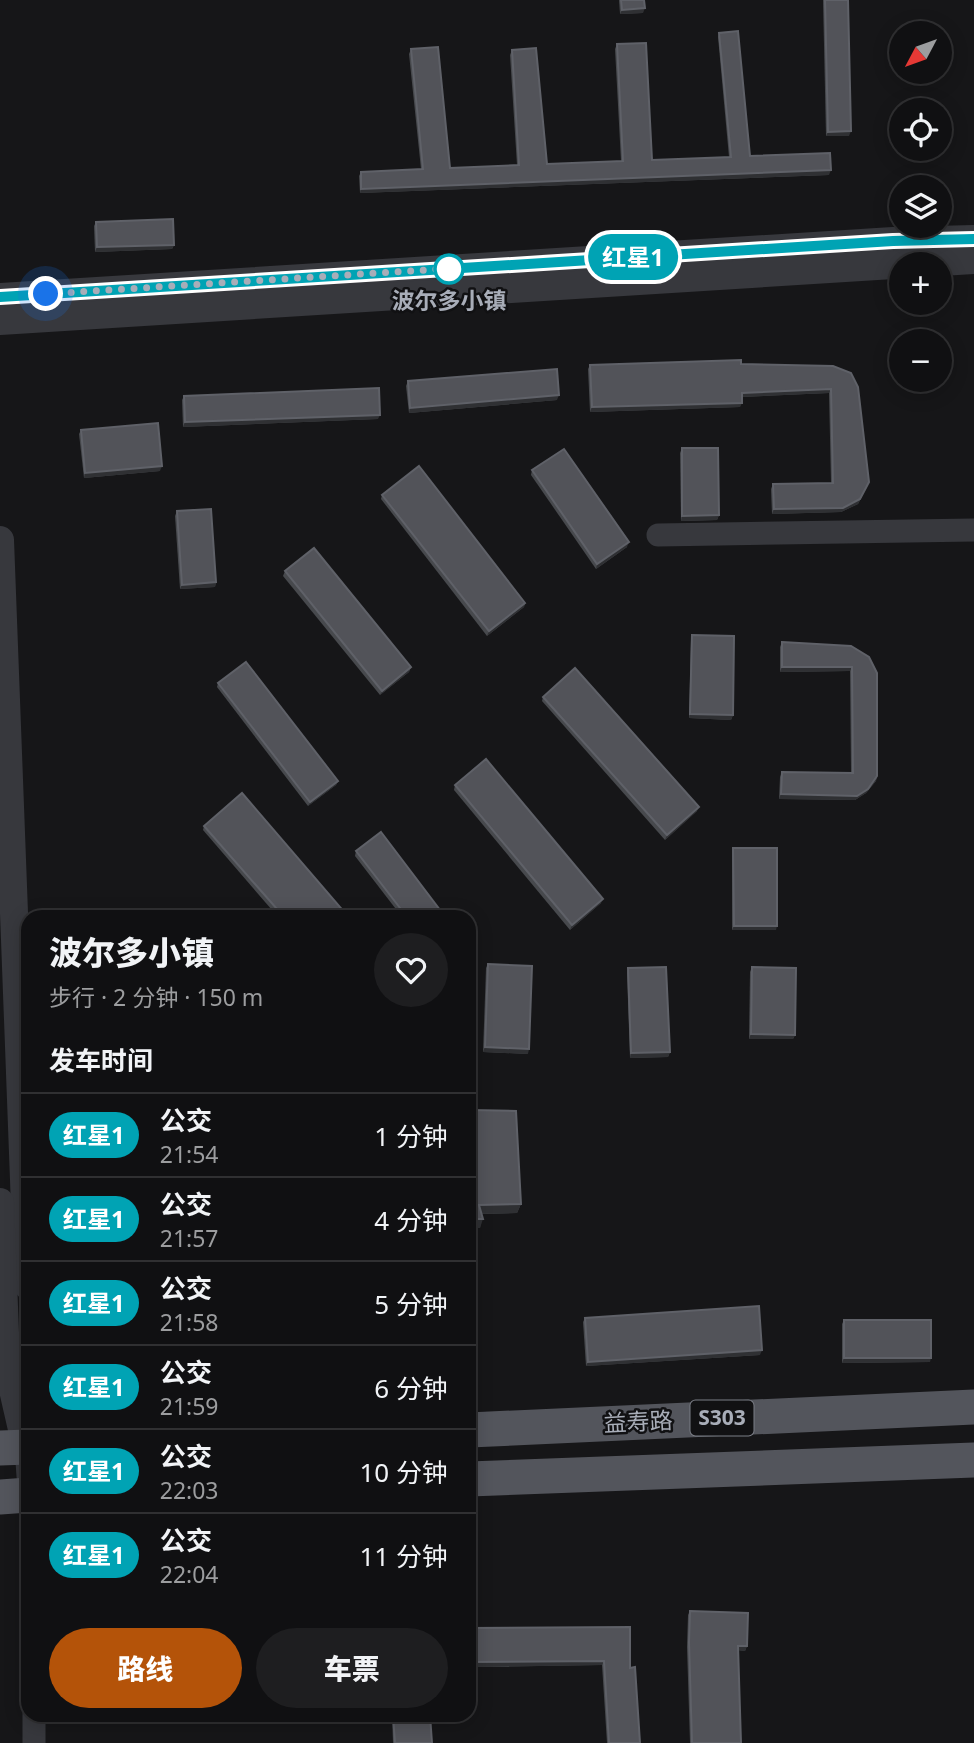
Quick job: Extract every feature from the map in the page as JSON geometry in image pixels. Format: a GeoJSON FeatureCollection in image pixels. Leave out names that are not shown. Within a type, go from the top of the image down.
{"type":"FeatureCollection","features":[{"type":"Feature","properties":{"kind":"main road","name":"益寿路"},"geometry":{"type":"LineString","coordinates":[[476,1430],[974,1407]]}},
{"type":"Feature","properties":{"kind":"main road","name":"S303"},"geometry":{"type":"LineString","coordinates":[[476,1479],[974,1460]]}},
{"type":"Feature","properties":{"kind":"main road"},"geometry":{"type":"LineString","coordinates":[[0,1497],[21,1496]]}},
{"type":"Feature","properties":{"kind":"street"},"geometry":{"type":"LineString","coordinates":[[0,297],[893,241],[974,239]]}},
{"type":"Feature","properties":{"kind":"street"},"geometry":{"type":"LineString","coordinates":[[0,321],[974,260]]}},
{"type":"Feature","properties":{"kind":"street"},"geometry":{"type":"LineString","coordinates":[[658,535],[974,530]]}},
{"type":"Feature","properties":{"kind":"street"},"geometry":{"type":"LineString","coordinates":[[0,540],[21,1100]]}},
{"type":"Feature","properties":{"kind":"street"},"geometry":{"type":"LineString","coordinates":[[0,1202],[6,1359],[20,1455]]}},
{"type":"Feature","properties":{"kind":"street"},"geometry":{"type":"LineString","coordinates":[[34,1722],[34,1743]]}},
{"type":"Feature","properties":{"kind":"building"},"geometry":{"type":"Polygon","coordinates":[[[621,0],[644,0],[645,8],[622,10],[621,0]]]}},
{"type":"Feature","properties":{"kind":"building"},"geometry":{"type":"Polygon","coordinates":[[[825,0],[848,0],[851,131],[828,132],[825,0]]]}},
{"type":"Feature","properties":{"kind":"building"},"geometry":{"type":"Polygon","coordinates":[[[738,31],[750,156],[830,153],[831,170],[361,189],[361,172],[423,169],[411,49],[438,47],[450,168],[519,165],[512,50],[536,48],[547,164],[623,161],[617,44],[646,43],[652,160],[731,157],[719,33],[738,31]]]}},
{"type":"Feature","properties":{"kind":"building"},"geometry":{"type":"Polygon","coordinates":[[[173,219],[174,245],[97,247],[96,222],[173,219]]]}},
{"type":"Feature","properties":{"kind":"building"},"geometry":{"type":"Polygon","coordinates":[[[741,360],[741,364],[833,366],[851,373],[858,387],[869,482],[860,499],[843,508],[774,509],[773,484],[833,483],[831,389],[742,393],[742,403],[592,407],[590,365],[741,360]]]}},
{"type":"Feature","properties":{"kind":"building"},"geometry":{"type":"Polygon","coordinates":[[[557,369],[559,395],[410,408],[408,381],[557,369]]]}},
{"type":"Feature","properties":{"kind":"building"},"geometry":{"type":"Polygon","coordinates":[[[379,388],[380,415],[185,422],[184,396],[379,388]]]}},
{"type":"Feature","properties":{"kind":"building"},"geometry":{"type":"Polygon","coordinates":[[[158,423],[162,466],[85,473],[81,430],[158,423]]]}},
{"type":"Feature","properties":{"kind":"building"},"geometry":{"type":"Polygon","coordinates":[[[682,448],[718,448],[719,515],[682,516],[682,448]]]}},
{"type":"Feature","properties":{"kind":"building"},"geometry":{"type":"Polygon","coordinates":[[[564,449],[629,542],[597,564],[532,470],[564,449]]]}},
{"type":"Feature","properties":{"kind":"building"},"geometry":{"type":"Polygon","coordinates":[[[419,466],[525,603],[489,631],[382,495],[419,466]]]}},
{"type":"Feature","properties":{"kind":"building"},"geometry":{"type":"Polygon","coordinates":[[[211,509],[216,582],[182,585],[177,511],[211,509]]]}},
{"type":"Feature","properties":{"kind":"building"},"geometry":{"type":"Polygon","coordinates":[[[314,548],[411,667],[382,691],[285,571],[314,548]]]}},
{"type":"Feature","properties":{"kind":"building"},"geometry":{"type":"Polygon","coordinates":[[[692,635],[734,636],[733,715],[690,714],[692,635]]]}},
{"type":"Feature","properties":{"kind":"building"},"geometry":{"type":"Polygon","coordinates":[[[782,642],[851,646],[869,657],[877,673],[877,776],[868,789],[857,796],[781,794],[782,772],[853,773],[852,667],[782,667],[782,642]]]}},
{"type":"Feature","properties":{"kind":"building"},"geometry":{"type":"Polygon","coordinates":[[[246,662],[338,781],[310,802],[218,683],[246,662]]]}},
{"type":"Feature","properties":{"kind":"building"},"geometry":{"type":"Polygon","coordinates":[[[575,668],[699,807],[667,835],[543,697],[575,668]]]}},
{"type":"Feature","properties":{"kind":"building"},"geometry":{"type":"Polygon","coordinates":[[[486,759],[603,899],[572,925],[455,785],[486,759]]]}},
{"type":"Feature","properties":{"kind":"building"},"geometry":{"type":"Polygon","coordinates":[[[242,793],[343,910],[278,910],[204,826],[242,793]]]}},
{"type":"Feature","properties":{"kind":"building"},"geometry":{"type":"Polygon","coordinates":[[[381,832],[440,910],[402,910],[356,851],[381,832]]]}},
{"type":"Feature","properties":{"kind":"building"},"geometry":{"type":"Polygon","coordinates":[[[733,848],[777,848],[777,926],[734,926],[733,848]]]}},
{"type":"Feature","properties":{"kind":"building"},"geometry":{"type":"Polygon","coordinates":[[[488,964],[532,966],[529,1049],[485,1047],[488,964]]]}},
{"type":"Feature","properties":{"kind":"building"},"geometry":{"type":"Polygon","coordinates":[[[666,967],[670,1052],[631,1053],[628,968],[666,967]]]}},
{"type":"Feature","properties":{"kind":"building"},"geometry":{"type":"Polygon","coordinates":[[[752,967],[796,968],[795,1035],[751,1034],[752,967]]]}},
{"type":"Feature","properties":{"kind":"building"},"geometry":{"type":"Polygon","coordinates":[[[476,1110],[516,1111],[521,1204],[479,1205],[483,1219],[476,1219],[476,1110]]]}},
{"type":"Feature","properties":{"kind":"building"},"geometry":{"type":"Polygon","coordinates":[[[759,1306],[762,1350],[588,1362],[585,1318],[759,1306]]]}},
{"type":"Feature","properties":{"kind":"building"},"geometry":{"type":"Polygon","coordinates":[[[844,1320],[931,1320],[931,1358],[844,1358],[844,1320]]]}},
{"type":"Feature","properties":{"kind":"building"},"geometry":{"type":"Polygon","coordinates":[[[690,1611],[748,1613],[747,1646],[738,1646],[741,1743],[692,1743],[690,1611]]]}},
{"type":"Feature","properties":{"kind":"building"},"geometry":{"type":"Polygon","coordinates":[[[630,1627],[630,1668],[635,1667],[640,1743],[609,1743],[604,1661],[476,1662],[476,1628],[630,1627]]]}},
{"type":"Feature","properties":{"kind":"building"},"geometry":{"type":"Polygon","coordinates":[[[394,1722],[430,1722],[432,1743],[395,1743],[394,1722]]]}},
{"type":"Feature","properties":{"kind":"bus line","name":"红星1"},"geometry":{"type":"LineString","coordinates":[[0,297],[893,241],[974,239]]}},
{"type":"Feature","properties":{"kind":"place","name":"波尔多小镇"},"geometry":{"type":"Point","coordinates":[449,269]}},
{"type":"Feature","properties":{"kind":"route"},"geometry":{"type":"LineString","coordinates":[[46,294],[457,268],[449,269]]}}]}
